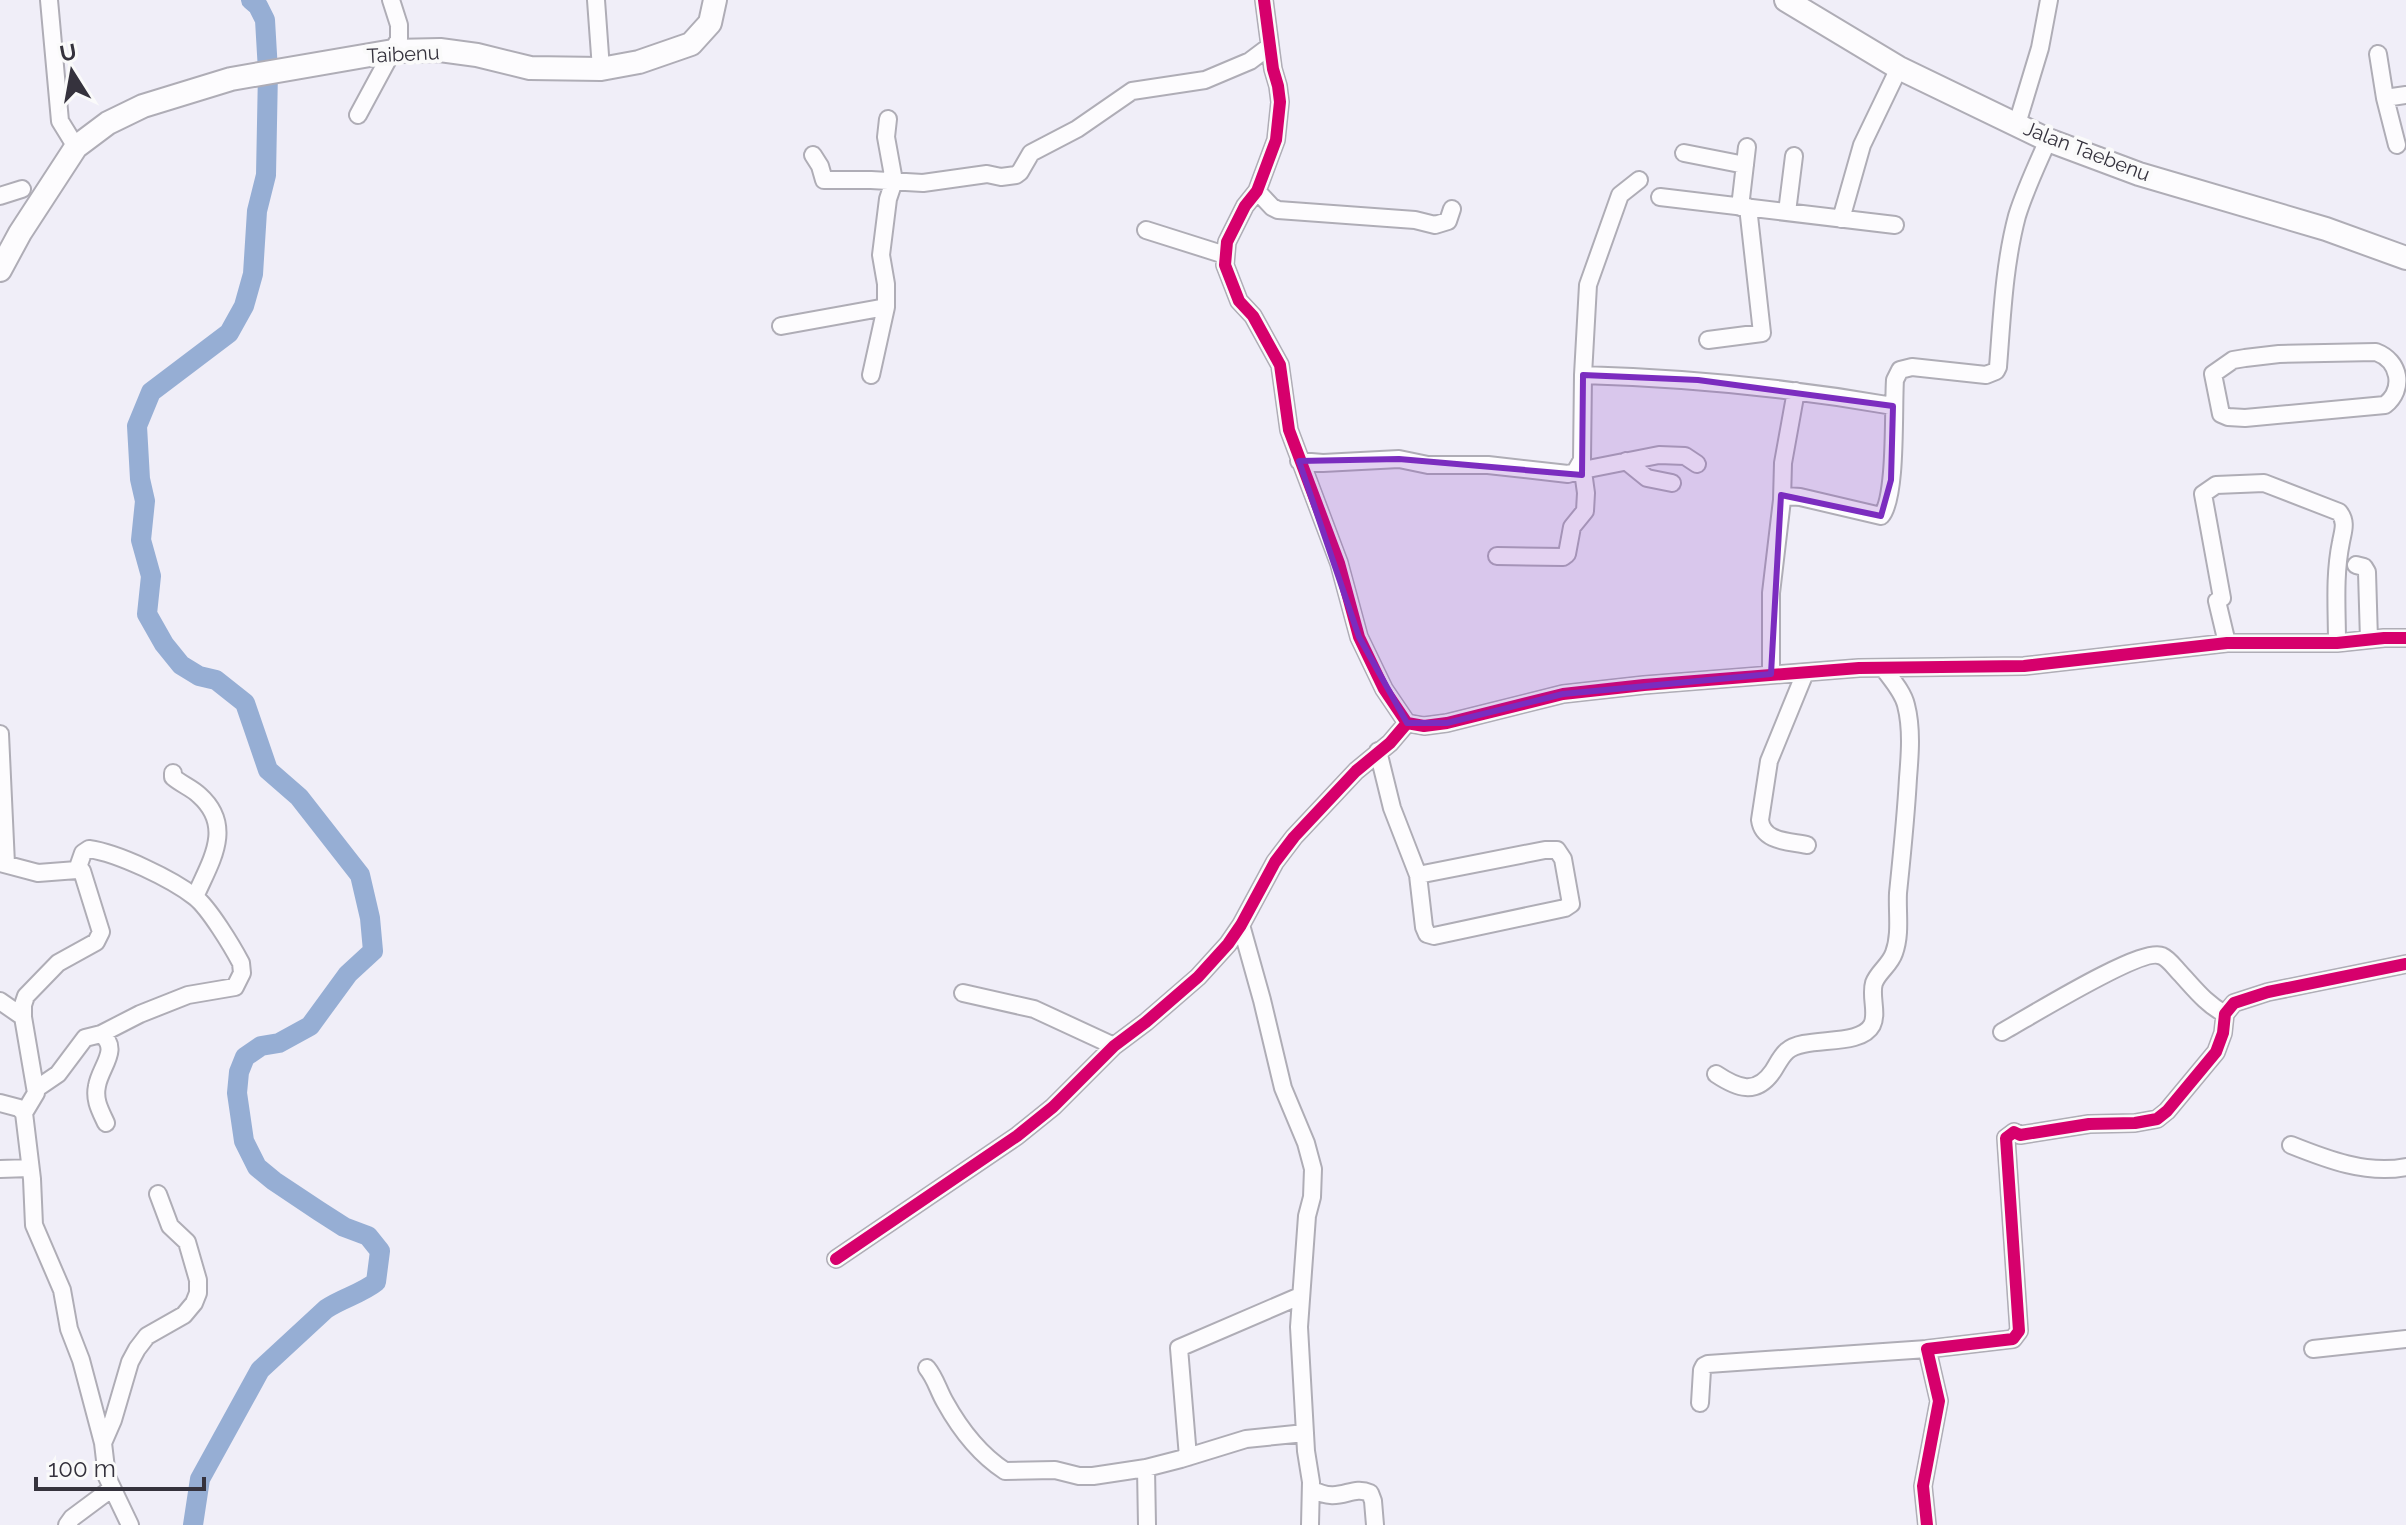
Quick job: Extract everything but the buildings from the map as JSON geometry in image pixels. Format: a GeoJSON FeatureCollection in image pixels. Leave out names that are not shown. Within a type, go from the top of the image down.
{"type":"FeatureCollection","features":[{"type":"Feature","properties":{"kind":"main road","name":"Taibenu"},"geometry":{"type":"LineString","coordinates":[[76,147],[108,123],[143,106],[231,79],[393,51],[440,50],[530,68],[601,69],[639,62],[691,44],[710,23],[715,0]]}},
{"type":"Feature","properties":{"kind":"main road","name":"Jalan Taebenu"},"geometry":{"type":"LineString","coordinates":[[1786,0],[1899,68],[2048,140],[2139,174],[2326,229],[2406,258]]}},
{"type":"Feature","properties":{"kind":"main road"},"geometry":{"type":"LineString","coordinates":[[0,270],[20,233],[76,147]]}},
{"type":"Feature","properties":{"kind":"street"},"geometry":{"type":"LineString","coordinates":[[49,0],[60,121],[76,147]]}},
{"type":"Feature","properties":{"kind":"street"},"geometry":{"type":"LineString","coordinates":[[358,115],[400,34],[391,0]]}},
{"type":"Feature","properties":{"kind":"street"},"geometry":{"type":"LineString","coordinates":[[596,0],[601,69]]}},
{"type":"Feature","properties":{"kind":"street"},"geometry":{"type":"LineString","coordinates":[[1264,0],[1280,111],[1272,152],[1257,191],[1227,242],[1227,272],[1239,301],[1253,316],[1280,365],[1289,430],[1339,563],[1359,637],[1384,689],[1407,723],[1424,726],[1447,723],[1563,694],[1771,674],[1859,668],[2024,666],[2227,643],[2337,643],[2406,638]]}},
{"type":"Feature","properties":{"kind":"street"},"geometry":{"type":"LineString","coordinates":[[2017,124],[2040,48],[2049,0]]}},
{"type":"Feature","properties":{"kind":"street"},"geometry":{"type":"LineString","coordinates":[[813,155],[824,180],[923,183],[987,174],[1001,177],[1016,175],[1031,153],[1077,129],[1132,91],[1205,80],[1250,61],[1270,46]]}},
{"type":"Feature","properties":{"kind":"street"},"geometry":{"type":"LineString","coordinates":[[2378,54],[2397,145]]}},
{"type":"Feature","properties":{"kind":"street"},"geometry":{"type":"LineString","coordinates":[[1841,219],[1862,145],[1899,68]]}},
{"type":"Feature","properties":{"kind":"street"},"geometry":{"type":"LineString","coordinates":[[2385,98],[2406,95]]}},
{"type":"Feature","properties":{"kind":"street"},"geometry":{"type":"LineString","coordinates":[[871,375],[886,307],[881,255],[888,199],[894,181],[886,137],[888,119]]}},
{"type":"Feature","properties":{"kind":"street"},"geometry":{"type":"LineString","coordinates":[[1782,500],[1786,496],[1800,497],[1881,516],[1888,505],[1891,480],[1896,375],[1903,368],[1986,375],[1996,371],[2004,288],[2016,220],[2048,140]]}},
{"type":"Feature","properties":{"kind":"street"},"geometry":{"type":"LineString","coordinates":[[1708,340],[1762,333],[1744,207],[1747,147]]}},
{"type":"Feature","properties":{"kind":"street"},"geometry":{"type":"LineString","coordinates":[[1684,153],[1745,165]]}},
{"type":"Feature","properties":{"kind":"street"},"geometry":{"type":"LineString","coordinates":[[1787,212],[1794,156]]}},
{"type":"Feature","properties":{"kind":"street"},"geometry":{"type":"LineString","coordinates":[[1497,556],[1563,557],[1567,554],[1572,527],[1585,511],[1582,467],[1585,298],[1591,271],[1620,195],[1639,180]]}},
{"type":"Feature","properties":{"kind":"street"},"geometry":{"type":"LineString","coordinates":[[0,196],[22,189]]}},
{"type":"Feature","properties":{"kind":"street"},"geometry":{"type":"LineString","coordinates":[[1257,191],[1278,210],[1415,220],[1435,225],[1448,221],[1453,214],[1452,209]]}},
{"type":"Feature","properties":{"kind":"street"},"geometry":{"type":"LineString","coordinates":[[1660,197],[1895,225]]}},
{"type":"Feature","properties":{"kind":"street"},"geometry":{"type":"LineString","coordinates":[[1146,230],[1225,255]]}},
{"type":"Feature","properties":{"kind":"street"},"geometry":{"type":"LineString","coordinates":[[781,326],[886,307]]}},
{"type":"Feature","properties":{"kind":"street"},"geometry":{"type":"LineString","coordinates":[[2376,352],[2395,367],[2402,385],[2385,405],[2245,418],[2221,414],[2213,374],[2233,360],[2245,358],[2279,354],[2376,352]]}},
{"type":"Feature","properties":{"kind":"street"},"geometry":{"type":"LineString","coordinates":[[1583,375],[1671,378],[1796,391],[1893,406]]}},
{"type":"Feature","properties":{"kind":"street"},"geometry":{"type":"LineString","coordinates":[[1771,674],[1771,593],[1782,500],[1783,463],[1796,391]]}},
{"type":"Feature","properties":{"kind":"street"},"geometry":{"type":"LineString","coordinates":[[1299,461],[1323,463],[1399,459],[1428,465],[1488,465],[1568,474],[1582,467],[1674,454],[1685,456],[1697,464]]}},
{"type":"Feature","properties":{"kind":"street"},"geometry":{"type":"LineString","coordinates":[[1626,461],[1647,478],[1672,483]]}},
{"type":"Feature","properties":{"kind":"street"},"geometry":{"type":"LineString","coordinates":[[2227,643],[2217,601],[2222,598],[2202,496],[2216,485],[2264,483],[2343,516],[2335,592],[2337,643]]}},
{"type":"Feature","properties":{"kind":"street"},"geometry":{"type":"LineString","coordinates":[[2356,565],[2364,567],[2367,572],[2369,640]]}},
{"type":"Feature","properties":{"kind":"street"},"geometry":{"type":"LineString","coordinates":[[1716,1074],[1733,1085],[1761,1084],[1789,1049],[1811,1042],[1845,1039],[1866,1031],[1872,1025],[1875,980],[1895,952],[1898,934],[1910,745],[1907,707],[1884,669]]}},
{"type":"Feature","properties":{"kind":"street"},"geometry":{"type":"LineString","coordinates":[[1805,673],[1769,761],[1760,820],[1762,829],[1769,837],[1807,845]]}},
{"type":"Feature","properties":{"kind":"street"},"geometry":{"type":"LineString","coordinates":[[836,1259],[1017,1136],[1053,1107],[1114,1046],[1198,977],[1228,944],[1275,862],[1294,837],[1356,771],[1390,743],[1407,723]]}},
{"type":"Feature","properties":{"kind":"street"},"geometry":{"type":"LineString","coordinates":[[0,734],[3,864],[38,873],[77,870],[84,873],[101,932],[96,942],[58,963],[26,996],[23,1017],[36,1089],[35,1097],[24,1113]]}},
{"type":"Feature","properties":{"kind":"street"},"geometry":{"type":"LineString","coordinates":[[1378,751],[1392,808],[1418,875],[1424,927],[1430,936],[1565,908],[1571,904],[1563,859],[1557,850],[1418,875]]}},
{"type":"Feature","properties":{"kind":"street"},"geometry":{"type":"LineString","coordinates":[[173,773],[173,777],[201,796],[216,819],[219,831],[218,843],[195,897]]}},
{"type":"Feature","properties":{"kind":"street"},"geometry":{"type":"LineString","coordinates":[[36,1089],[58,1074],[85,1038],[101,1034],[188,995],[235,987],[242,973],[241,963],[206,908],[195,897],[154,873],[96,850],[89,849],[83,853],[77,870]]}},
{"type":"Feature","properties":{"kind":"street"},"geometry":{"type":"LineString","coordinates":[[1241,925],[1283,1088],[1306,1143],[1313,1169],[1299,1327],[1311,1489],[1310,1525]]}},
{"type":"Feature","properties":{"kind":"street"},"geometry":{"type":"LineString","coordinates":[[2002,1032],[2110,971],[2156,954],[2166,958],[2209,1005],[2225,1014]]}},
{"type":"Feature","properties":{"kind":"street"},"geometry":{"type":"LineString","coordinates":[[1700,1403],[1702,1370],[1708,1364],[1927,1349],[2013,1339],[2019,1331],[2006,1138],[2014,1132],[2020,1135],[2089,1124],[2157,1119],[2216,1052],[2223,1033],[2225,1014],[2234,1003],[2253,996],[2406,964]]}},
{"type":"Feature","properties":{"kind":"street"},"geometry":{"type":"LineString","coordinates":[[963,993],[1034,1009],[1114,1046]]}},
{"type":"Feature","properties":{"kind":"street"},"geometry":{"type":"LineString","coordinates":[[0,1001],[23,1017]]}},
{"type":"Feature","properties":{"kind":"street"},"geometry":{"type":"LineString","coordinates":[[101,1034],[107,1039],[111,1050],[97,1086],[96,1103],[106,1123]]}},
{"type":"Feature","properties":{"kind":"street"},"geometry":{"type":"LineString","coordinates":[[0,1103],[19,1108],[24,1113],[34,1225],[62,1290],[69,1329],[81,1360],[103,1443],[107,1477],[130,1525]]}},
{"type":"Feature","properties":{"kind":"street"},"geometry":{"type":"LineString","coordinates":[[2291,1145],[2327,1159],[2363,1167],[2391,1170],[2406,1167]]}},
{"type":"Feature","properties":{"kind":"street"},"geometry":{"type":"LineString","coordinates":[[0,1169],[30,1168]]}},
{"type":"Feature","properties":{"kind":"street"},"geometry":{"type":"LineString","coordinates":[[103,1443],[137,1349],[147,1336],[184,1315],[198,1293],[198,1280],[187,1242],[170,1226],[158,1194]]}},
{"type":"Feature","properties":{"kind":"street"},"geometry":{"type":"LineString","coordinates":[[1188,1457],[1179,1348],[1300,1296]]}},
{"type":"Feature","properties":{"kind":"street"},"geometry":{"type":"LineString","coordinates":[[2313,1349],[2406,1339]]}},
{"type":"Feature","properties":{"kind":"street"},"geometry":{"type":"LineString","coordinates":[[1927,1349],[1939,1401],[1923,1486],[1927,1525]]}},
{"type":"Feature","properties":{"kind":"street"},"geometry":{"type":"LineString","coordinates":[[927,1368],[937,1380],[943,1398],[969,1439],[1005,1471],[1055,1470],[1093,1476],[1146,1468],[1246,1439],[1305,1433]]}},
{"type":"Feature","properties":{"kind":"street"},"geometry":{"type":"LineString","coordinates":[[1146,1468],[1147,1525]]}},
{"type":"Feature","properties":{"kind":"street"},"geometry":{"type":"LineString","coordinates":[[67,1525],[111,1489]]}},
{"type":"Feature","properties":{"kind":"street"},"geometry":{"type":"LineString","coordinates":[[1311,1489],[1336,1496],[1360,1489],[1370,1493],[1375,1525]]}},
{"type":"Feature","properties":{"kind":"highlighted area"},"geometry":{"type":"Polygon","coordinates":[[[1583,375],[1698,380],[1893,406],[1891,480],[1881,516],[1781,495],[1771,674],[1563,694],[1447,723],[1407,723],[1359,637],[1299,461],[1399,459],[1582,475],[1583,375]]]}},
{"type":"Feature","properties":{"kind":"waterway"},"geometry":{"type":"LineString","coordinates":[[193,1525],[200,1479],[260,1370],[326,1309],[376,1282],[380,1251],[368,1236],[344,1227],[257,1167],[244,1141],[237,1093],[239,1072],[245,1057],[261,1046],[279,1043],[310,1026],[348,974],[373,951],[370,918],[360,875],[299,797],[268,770],[245,703],[216,680],[199,676],[181,665],[164,644],[147,614],[151,576],[141,540],[145,501],[140,479],[137,426],[151,392],[229,333],[244,306],[253,274],[257,211],[266,175],[268,71],[265,20],[251,0]]}},
{"type":"Feature","properties":{"kind":"cycle path"},"geometry":{"type":"LineString","coordinates":[[1264,0],[1280,102],[1276,140],[1257,191],[1245,206],[1227,242],[1225,265],[1239,301],[1253,316],[1280,365],[1289,430],[1339,563],[1359,637],[1384,689],[1407,723],[1424,726],[1447,723],[1563,694],[1644,685],[1859,668],[2024,666],[2227,643],[2337,643],[2406,638]]}},
{"type":"Feature","properties":{"kind":"cycle path"},"geometry":{"type":"LineString","coordinates":[[836,1259],[1017,1136],[1053,1107],[1114,1046],[1198,977],[1228,944],[1275,862],[1294,837],[1356,771],[1390,743],[1407,723]]}},
{"type":"Feature","properties":{"kind":"cycle path"},"geometry":{"type":"LineString","coordinates":[[1927,1525],[1923,1486],[1939,1401],[1927,1349],[2013,1339],[2019,1331],[2006,1138],[2014,1132],[2020,1135],[2089,1124],[2157,1119],[2216,1052],[2223,1033],[2225,1014],[2234,1003],[2268,992],[2406,964]]}}]}
